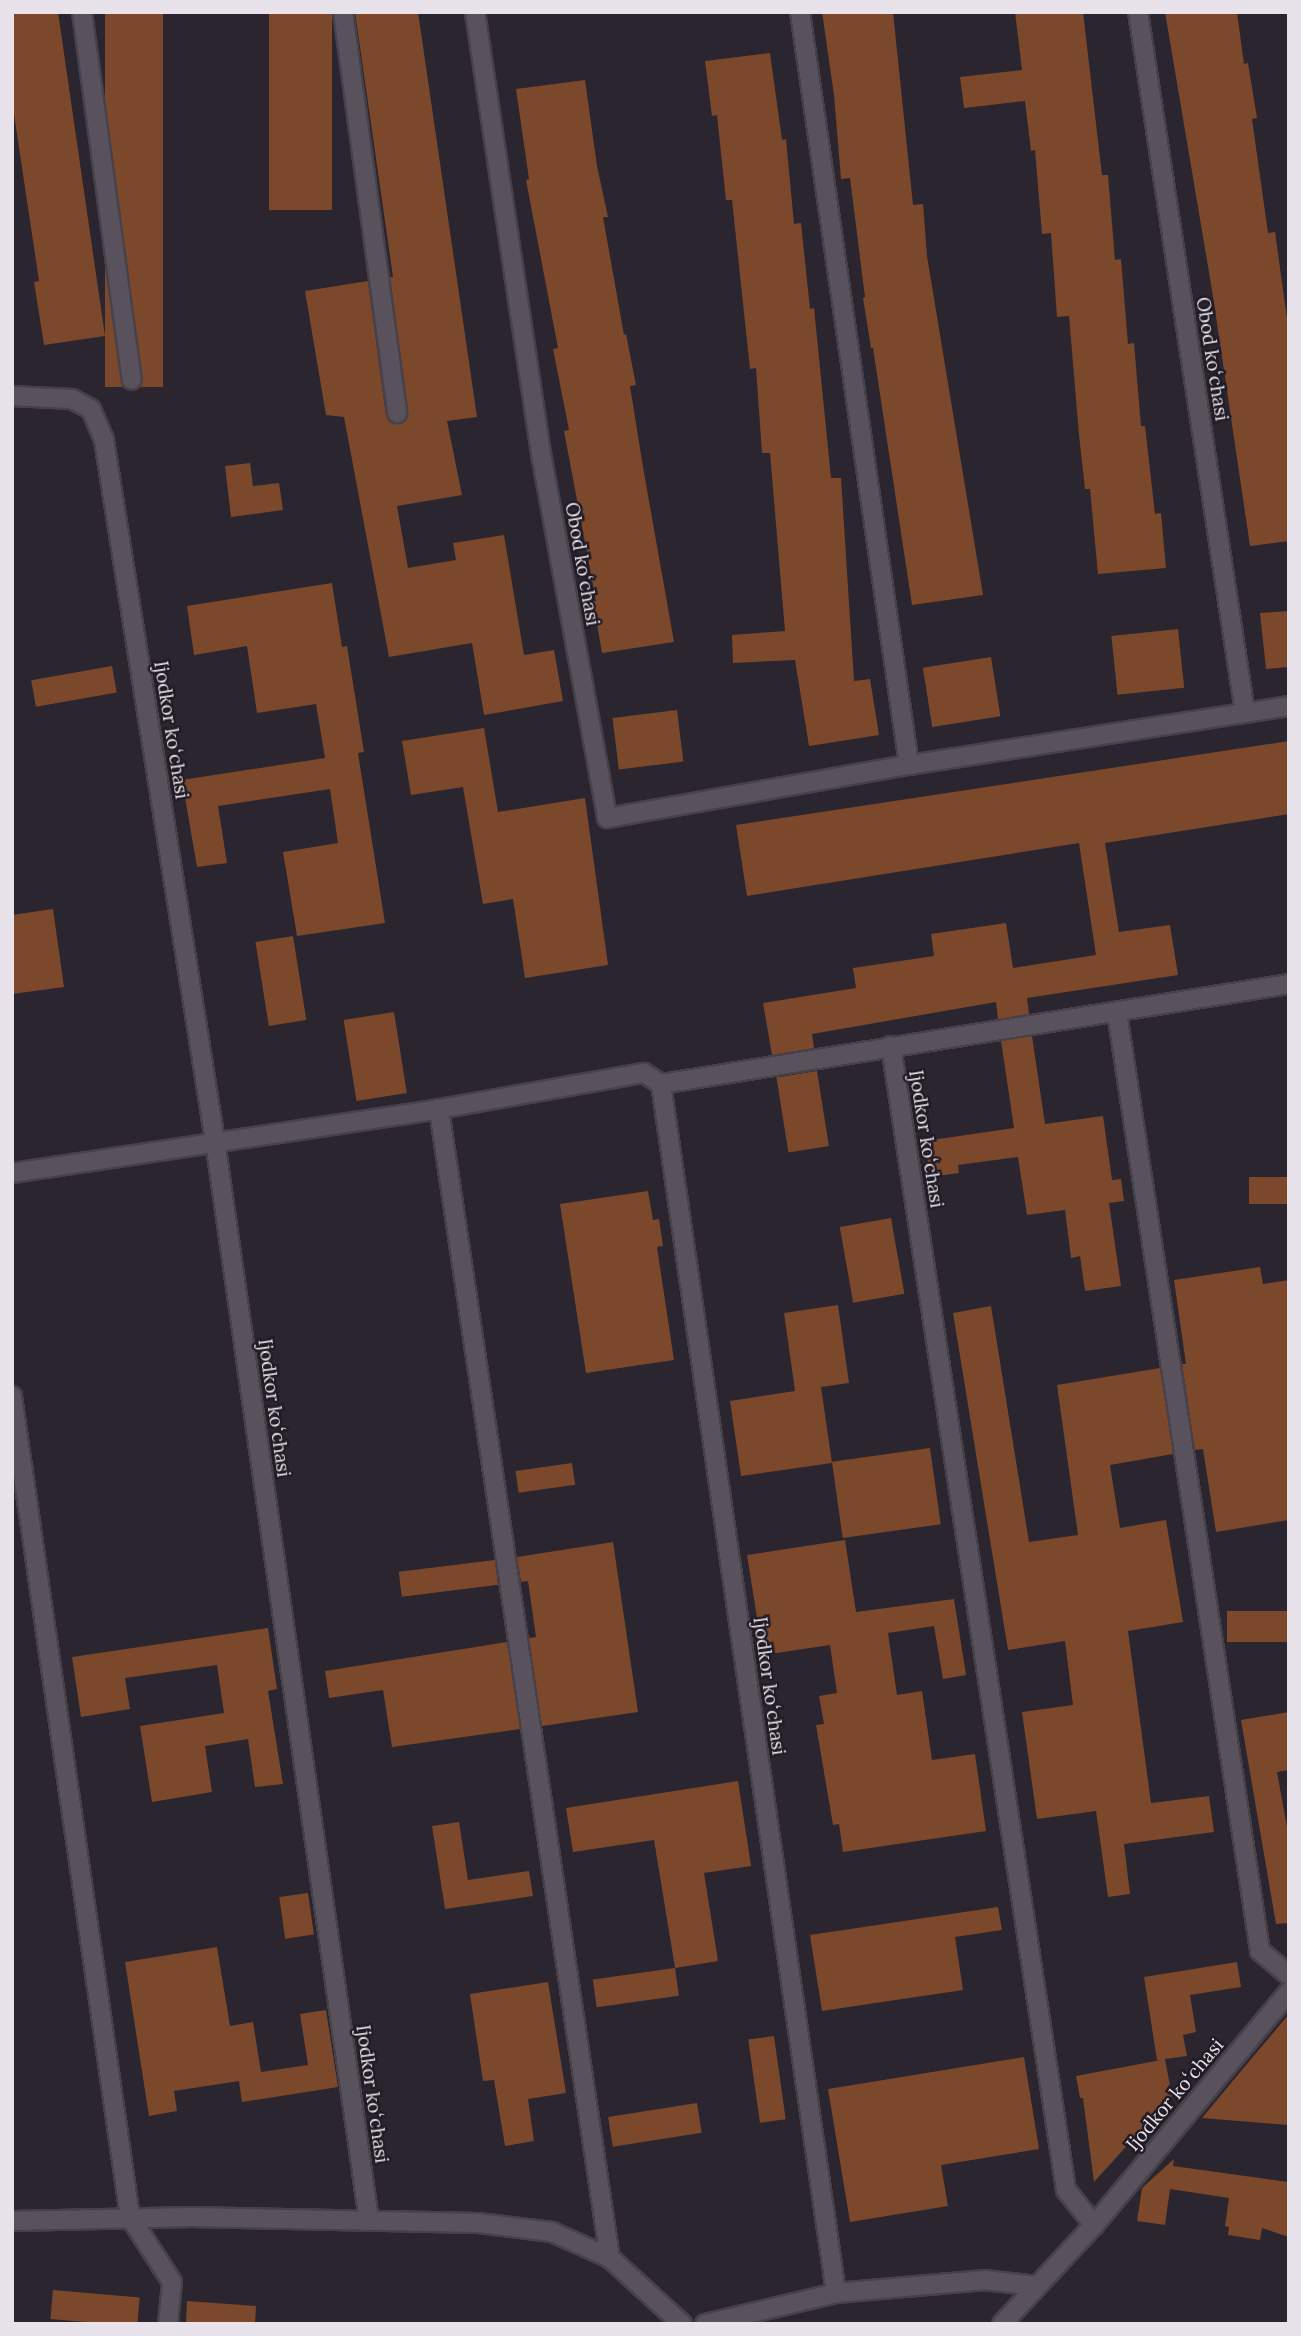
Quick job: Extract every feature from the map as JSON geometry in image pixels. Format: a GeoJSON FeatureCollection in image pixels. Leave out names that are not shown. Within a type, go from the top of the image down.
{"type":"FeatureCollection","features":[{"type":"Feature","properties":{"kind":"street"},"geometry":{"type":"LineString","coordinates":[[82,12],[132,380]]}},
{"type":"Feature","properties":{"kind":"street"},"geometry":{"type":"LineString","coordinates":[[343,12],[397,413]]}},
{"type":"Feature","properties":{"kind":"street","name":"Obod koʻchasi"},"geometry":{"type":"LineString","coordinates":[[475,12],[542,459],[607,818],[909,765],[1289,706]]}},
{"type":"Feature","properties":{"kind":"street"},"geometry":{"type":"LineString","coordinates":[[800,12],[909,765]]}},
{"type":"Feature","properties":{"kind":"street","name":"Obod koʻchasi"},"geometry":{"type":"LineString","coordinates":[[1138,12],[1245,713]]}},
{"type":"Feature","properties":{"kind":"street","name":"Ijodkor koʻchasi"},"geometry":{"type":"LineString","coordinates":[[12,396],[72,398],[91,409],[104,440],[215,1141],[369,2221]]}},
{"type":"Feature","properties":{"kind":"street","name":"Ijodkor koʻchasi"},"geometry":{"type":"LineString","coordinates":[[12,1173],[439,1109],[643,1073],[661,1084],[1289,984]]}},
{"type":"Feature","properties":{"kind":"street"},"geometry":{"type":"LineString","coordinates":[[1118,1013],[1260,1951],[1289,1975]]}},
{"type":"Feature","properties":{"kind":"street","name":"Ijodkor koʻchasi"},"geometry":{"type":"LineString","coordinates":[[891,1046],[1066,2190],[1094,2225]]}},
{"type":"Feature","properties":{"kind":"street","name":"Ijodkor koʻchasi"},"geometry":{"type":"LineString","coordinates":[[661,1084],[836,2293]]}},
{"type":"Feature","properties":{"kind":"street"},"geometry":{"type":"LineString","coordinates":[[439,1109],[610,2258]]}},
{"type":"Feature","properties":{"kind":"street"},"geometry":{"type":"LineString","coordinates":[[12,1396],[130,2217],[172,2282],[168,2324]]}},
{"type":"Feature","properties":{"kind":"street","name":"Ijodkor koʻchasi"},"geometry":{"type":"LineString","coordinates":[[1002,2324],[1094,2225],[1289,1992]]}},
{"type":"Feature","properties":{"kind":"street"},"geometry":{"type":"LineString","coordinates":[[12,2221],[130,2217],[478,2222],[552,2232],[610,2258],[682,2324]]}},
{"type":"Feature","properties":{"kind":"street"},"geometry":{"type":"LineString","coordinates":[[705,2324],[836,2293],[985,2280],[1037,2286]]}},
{"type":"Feature","properties":{"kind":"building"},"geometry":{"type":"Polygon","coordinates":[[[12,12],[58,12],[105,336],[44,345],[34,282],[39,281],[12,101],[12,12]]]}},
{"type":"Feature","properties":{"kind":"building"},"geometry":{"type":"Polygon","coordinates":[[[105,12],[163,12],[163,387],[105,387],[105,12]]]}},
{"type":"Feature","properties":{"kind":"building"},"geometry":{"type":"Polygon","coordinates":[[[269,12],[332,12],[332,210],[269,210],[269,12]]]}},
{"type":"Feature","properties":{"kind":"building"},"geometry":{"type":"Polygon","coordinates":[[[355,12],[418,12],[477,417],[447,421],[462,495],[397,506],[408,568],[456,560],[453,543],[504,535],[524,655],[554,650],[563,701],[484,715],[472,643],[389,657],[344,417],[326,415],[305,291],[368,281],[386,415],[392,423],[403,422],[408,411],[390,277],[393,277],[355,12]]]}},
{"type":"Feature","properties":{"kind":"building"},"geometry":{"type":"Polygon","coordinates":[[[822,12],[893,12],[913,205],[923,204],[927,256],[983,595],[912,605],[863,298],[850,178],[841,179],[834,95],[822,12]]]}},
{"type":"Feature","properties":{"kind":"building"},"geometry":{"type":"Polygon","coordinates":[[[1015,12],[1083,12],[1102,175],[1108,175],[1115,260],[1121,259],[1128,344],[1134,343],[1141,426],[1145,426],[1155,514],[1161,513],[1166,568],[1098,574],[1090,489],[1085,489],[1069,316],[1057,317],[1051,233],[1042,234],[1035,150],[1031,151],[1025,101],[964,108],[960,77],[1022,70],[1015,12]]]}},
{"type":"Feature","properties":{"kind":"building"},"geometry":{"type":"Polygon","coordinates":[[[1165,12],[1237,12],[1244,64],[1248,63],[1257,118],[1252,119],[1268,233],[1275,232],[1289,333],[1289,541],[1250,546],[1213,296],[1165,12]]]}},
{"type":"Feature","properties":{"kind":"building"},"geometry":{"type":"Polygon","coordinates":[[[770,53],[782,140],[786,139],[794,224],[801,223],[810,309],[814,308],[831,478],[841,478],[854,681],[870,679],[879,735],[809,746],[795,660],[733,663],[732,635],[785,631],[770,453],[762,453],[756,368],[750,369],[732,200],[726,200],[717,115],[712,116],[705,61],[770,53]]]}},
{"type":"Feature","properties":{"kind":"building"},"geometry":{"type":"Polygon","coordinates":[[[585,80],[597,166],[608,217],[603,217],[624,335],[626,334],[636,385],[630,386],[674,642],[602,653],[593,601],[596,601],[564,431],[569,430],[553,349],[558,348],[526,180],[529,179],[516,89],[585,80]]]}},
{"type":"Feature","properties":{"kind":"building"},"geometry":{"type":"Polygon","coordinates":[[[250,463],[253,486],[279,483],[283,510],[231,517],[225,466],[250,463]]]}},
{"type":"Feature","properties":{"kind":"building"},"geometry":{"type":"Polygon","coordinates":[[[332,583],[342,647],[347,646],[364,752],[358,753],[385,923],[297,936],[283,852],[338,843],[330,789],[218,806],[227,863],[197,867],[182,780],[325,758],[316,704],[257,713],[247,646],[194,655],[187,606],[332,583]]]}},
{"type":"Feature","properties":{"kind":"building"},"geometry":{"type":"Polygon","coordinates":[[[1289,611],[1289,667],[1266,669],[1260,613],[1289,611]]]}},
{"type":"Feature","properties":{"kind":"building"},"geometry":{"type":"Polygon","coordinates":[[[1178,629],[1184,688],[1118,695],[1111,636],[1178,629]]]}},
{"type":"Feature","properties":{"kind":"building"},"geometry":{"type":"Polygon","coordinates":[[[991,657],[1000,716],[932,727],[923,668],[991,657]]]}},
{"type":"Feature","properties":{"kind":"building"},"geometry":{"type":"Polygon","coordinates":[[[112,666],[117,693],[36,707],[31,680],[112,666]]]}},
{"type":"Feature","properties":{"kind":"building"},"geometry":{"type":"Polygon","coordinates":[[[677,710],[683,762],[619,770],[612,718],[677,710]]]}},
{"type":"Feature","properties":{"kind":"building"},"geometry":{"type":"Polygon","coordinates":[[[484,728],[498,812],[585,798],[608,965],[525,978],[513,899],[483,904],[463,787],[411,795],[402,741],[484,728]]]}},
{"type":"Feature","properties":{"kind":"building"},"geometry":{"type":"Polygon","coordinates":[[[1289,741],[1289,814],[1105,843],[1119,932],[1170,925],[1178,975],[1027,998],[1029,1014],[998,1019],[996,1002],[812,1034],[814,1048],[772,1055],[763,1003],[856,988],[853,968],[934,956],[931,934],[1006,923],[1013,968],[1096,955],[1079,843],[747,896],[736,825],[1289,741]]]}},
{"type":"Feature","properties":{"kind":"building"},"geometry":{"type":"Polygon","coordinates":[[[53,909],[64,987],[12,994],[12,915],[53,909]]]}},
{"type":"Feature","properties":{"kind":"building"},"geometry":{"type":"Polygon","coordinates":[[[293,936],[306,1020],[269,1026],[255,942],[293,936]]]}},
{"type":"Feature","properties":{"kind":"building"},"geometry":{"type":"Polygon","coordinates":[[[394,1012],[407,1093],[356,1101],[344,1020],[394,1012]]]}},
{"type":"Feature","properties":{"kind":"building"},"geometry":{"type":"Polygon","coordinates":[[[1032,1036],[1045,1124],[1103,1116],[1112,1180],[1121,1179],[1124,1201],[1109,1203],[1121,1286],[1085,1291],[1080,1256],[1071,1258],[1065,1210],[1027,1215],[1018,1157],[958,1165],[959,1173],[930,1177],[925,1141],[1014,1128],[1001,1041],[1032,1036]]]}},
{"type":"Feature","properties":{"kind":"building"},"geometry":{"type":"Polygon","coordinates":[[[817,1071],[829,1146],[788,1152],[777,1077],[817,1071]]]}},
{"type":"Feature","properties":{"kind":"building"},"geometry":{"type":"Polygon","coordinates":[[[1249,1177],[1289,1177],[1289,1204],[1249,1204],[1249,1177]]]}},
{"type":"Feature","properties":{"kind":"building"},"geometry":{"type":"Polygon","coordinates":[[[648,1191],[653,1220],[659,1219],[663,1246],[657,1247],[674,1360],[586,1373],[560,1204],[648,1191]]]}},
{"type":"Feature","properties":{"kind":"building"},"geometry":{"type":"Polygon","coordinates":[[[891,1218],[904,1294],[853,1303],[840,1227],[891,1218]]]}},
{"type":"Feature","properties":{"kind":"building"},"geometry":{"type":"Polygon","coordinates":[[[1260,1267],[1263,1284],[1289,1280],[1289,1520],[1216,1532],[1203,1449],[1195,1450],[1182,1364],[1186,1364],[1174,1280],[1260,1267]]]}},
{"type":"Feature","properties":{"kind":"building"},"geometry":{"type":"Polygon","coordinates":[[[838,1305],[849,1383],[821,1387],[832,1463],[741,1476],[730,1401],[795,1391],[784,1313],[838,1305]]]}},
{"type":"Feature","properties":{"kind":"building"},"geometry":{"type":"Polygon","coordinates":[[[991,1306],[1029,1542],[1078,1535],[1057,1385],[1160,1368],[1173,1454],[1110,1465],[1120,1528],[1166,1520],[1183,1622],[1128,1631],[1151,1803],[1209,1796],[1214,1832],[1124,1844],[1130,1894],[1108,1897],[1096,1811],[1037,1819],[1022,1712],[1073,1705],[1065,1641],[1008,1650],[953,1313],[991,1306]]]}},
{"type":"Feature","properties":{"kind":"building"},"geometry":{"type":"Polygon","coordinates":[[[930,1448],[941,1524],[843,1538],[832,1462],[930,1448]]]}},
{"type":"Feature","properties":{"kind":"building"},"geometry":{"type":"Polygon","coordinates":[[[572,1463],[575,1485],[519,1493],[516,1471],[572,1463]]]}},
{"type":"Feature","properties":{"kind":"building"},"geometry":{"type":"Polygon","coordinates":[[[845,1540],[856,1612],[954,1599],[966,1675],[943,1679],[934,1626],[888,1633],[897,1695],[922,1691],[932,1760],[975,1754],[986,1831],[843,1852],[839,1824],[833,1825],[816,1725],[824,1724],[819,1696],[837,1693],[830,1645],[763,1655],[747,1555],[845,1540]]]}},
{"type":"Feature","properties":{"kind":"building"},"geometry":{"type":"Polygon","coordinates":[[[613,1542],[638,1712],[542,1726],[529,1638],[536,1637],[528,1581],[521,1582],[517,1557],[613,1542]]]}},
{"type":"Feature","properties":{"kind":"building"},"geometry":{"type":"Polygon","coordinates":[[[495,1560],[498,1585],[402,1597],[399,1572],[495,1560]]]}},
{"type":"Feature","properties":{"kind":"building"},"geometry":{"type":"Polygon","coordinates":[[[1227,1611],[1289,1611],[1289,1642],[1227,1642],[1227,1611]]]}},
{"type":"Feature","properties":{"kind":"building"},"geometry":{"type":"Polygon","coordinates":[[[268,1628],[277,1689],[268,1691],[283,1784],[255,1787],[248,1739],[205,1746],[212,1792],[152,1802],[140,1726],[224,1713],[217,1665],[125,1678],[130,1709],[81,1717],[72,1657],[268,1628]]]}},
{"type":"Feature","properties":{"kind":"building"},"geometry":{"type":"Polygon","coordinates":[[[507,1642],[520,1729],[392,1747],[383,1690],[329,1698],[325,1671],[507,1642]]]}},
{"type":"Feature","properties":{"kind":"building"},"geometry":{"type":"Polygon","coordinates":[[[1289,1712],[1289,1770],[1277,1772],[1289,1838],[1289,1923],[1276,1924],[1241,1720],[1289,1712]]]}},
{"type":"Feature","properties":{"kind":"building"},"geometry":{"type":"Polygon","coordinates":[[[738,1781],[751,1866],[704,1873],[718,1961],[675,1968],[654,1840],[573,1852],[566,1808],[738,1781]]]}},
{"type":"Feature","properties":{"kind":"building"},"geometry":{"type":"Polygon","coordinates":[[[459,1822],[468,1880],[529,1871],[533,1896],[445,1909],[432,1826],[459,1822]]]}},
{"type":"Feature","properties":{"kind":"building"},"geometry":{"type":"Polygon","coordinates":[[[308,1893],[314,1935],[285,1939],[279,1897],[308,1893]]]}},
{"type":"Feature","properties":{"kind":"building"},"geometry":{"type":"Polygon","coordinates":[[[998,1907],[1002,1930],[955,1937],[963,1990],[822,2011],[810,1935],[998,1907]]]}},
{"type":"Feature","properties":{"kind":"building"},"geometry":{"type":"Polygon","coordinates":[[[217,1947],[230,2026],[253,2022],[261,2072],[308,2065],[300,2014],[326,2010],[338,2087],[242,2102],[239,2081],[174,2091],[177,2111],[149,2116],[125,1962],[217,1947]]]}},
{"type":"Feature","properties":{"kind":"building"},"geometry":{"type":"Polygon","coordinates":[[[1237,1962],[1241,1987],[1190,1995],[1196,2032],[1183,2035],[1187,2056],[1165,2059],[1172,2096],[1094,2182],[1083,2098],[1080,2098],[1076,2076],[1161,2060],[1157,2060],[1144,1977],[1237,1962]]]}},
{"type":"Feature","properties":{"kind":"building"},"geometry":{"type":"Polygon","coordinates":[[[675,1968],[679,1996],[597,2007],[593,1980],[675,1968]]]}},
{"type":"Feature","properties":{"kind":"building"},"geometry":{"type":"Polygon","coordinates":[[[548,1982],[566,2093],[528,2099],[534,2141],[505,2146],[494,2080],[483,2081],[470,1994],[548,1982]]]}},
{"type":"Feature","properties":{"kind":"building"},"geometry":{"type":"Polygon","coordinates":[[[1289,2014],[1289,2125],[1202,2118],[1246,2065],[1289,2014]]]}},
{"type":"Feature","properties":{"kind":"building"},"geometry":{"type":"Polygon","coordinates":[[[774,2036],[786,2119],[760,2123],[748,2040],[774,2036]]]}},
{"type":"Feature","properties":{"kind":"building"},"geometry":{"type":"Polygon","coordinates":[[[1024,2057],[1039,2149],[941,2165],[948,2206],[850,2222],[828,2089],[1024,2057]]]}},
{"type":"Feature","properties":{"kind":"building"},"geometry":{"type":"Polygon","coordinates":[[[697,2103],[702,2133],[613,2147],[608,2117],[697,2103]]]}},
{"type":"Feature","properties":{"kind":"building"},"geometry":{"type":"Polygon","coordinates":[[[1174,2159],[1173,2166],[1289,2182],[1289,2237],[1262,2228],[1260,2240],[1228,2235],[1229,2227],[1225,2226],[1229,2198],[1170,2189],[1165,2225],[1137,2221],[1142,2188],[1174,2159]]]}},
{"type":"Feature","properties":{"kind":"building"},"geometry":{"type":"Polygon","coordinates":[[[53,2290],[140,2298],[137,2324],[50,2319],[53,2290]]]}},
{"type":"Feature","properties":{"kind":"building"},"geometry":{"type":"Polygon","coordinates":[[[187,2301],[256,2306],[255,2324],[186,2324],[187,2301]]]}}]}
